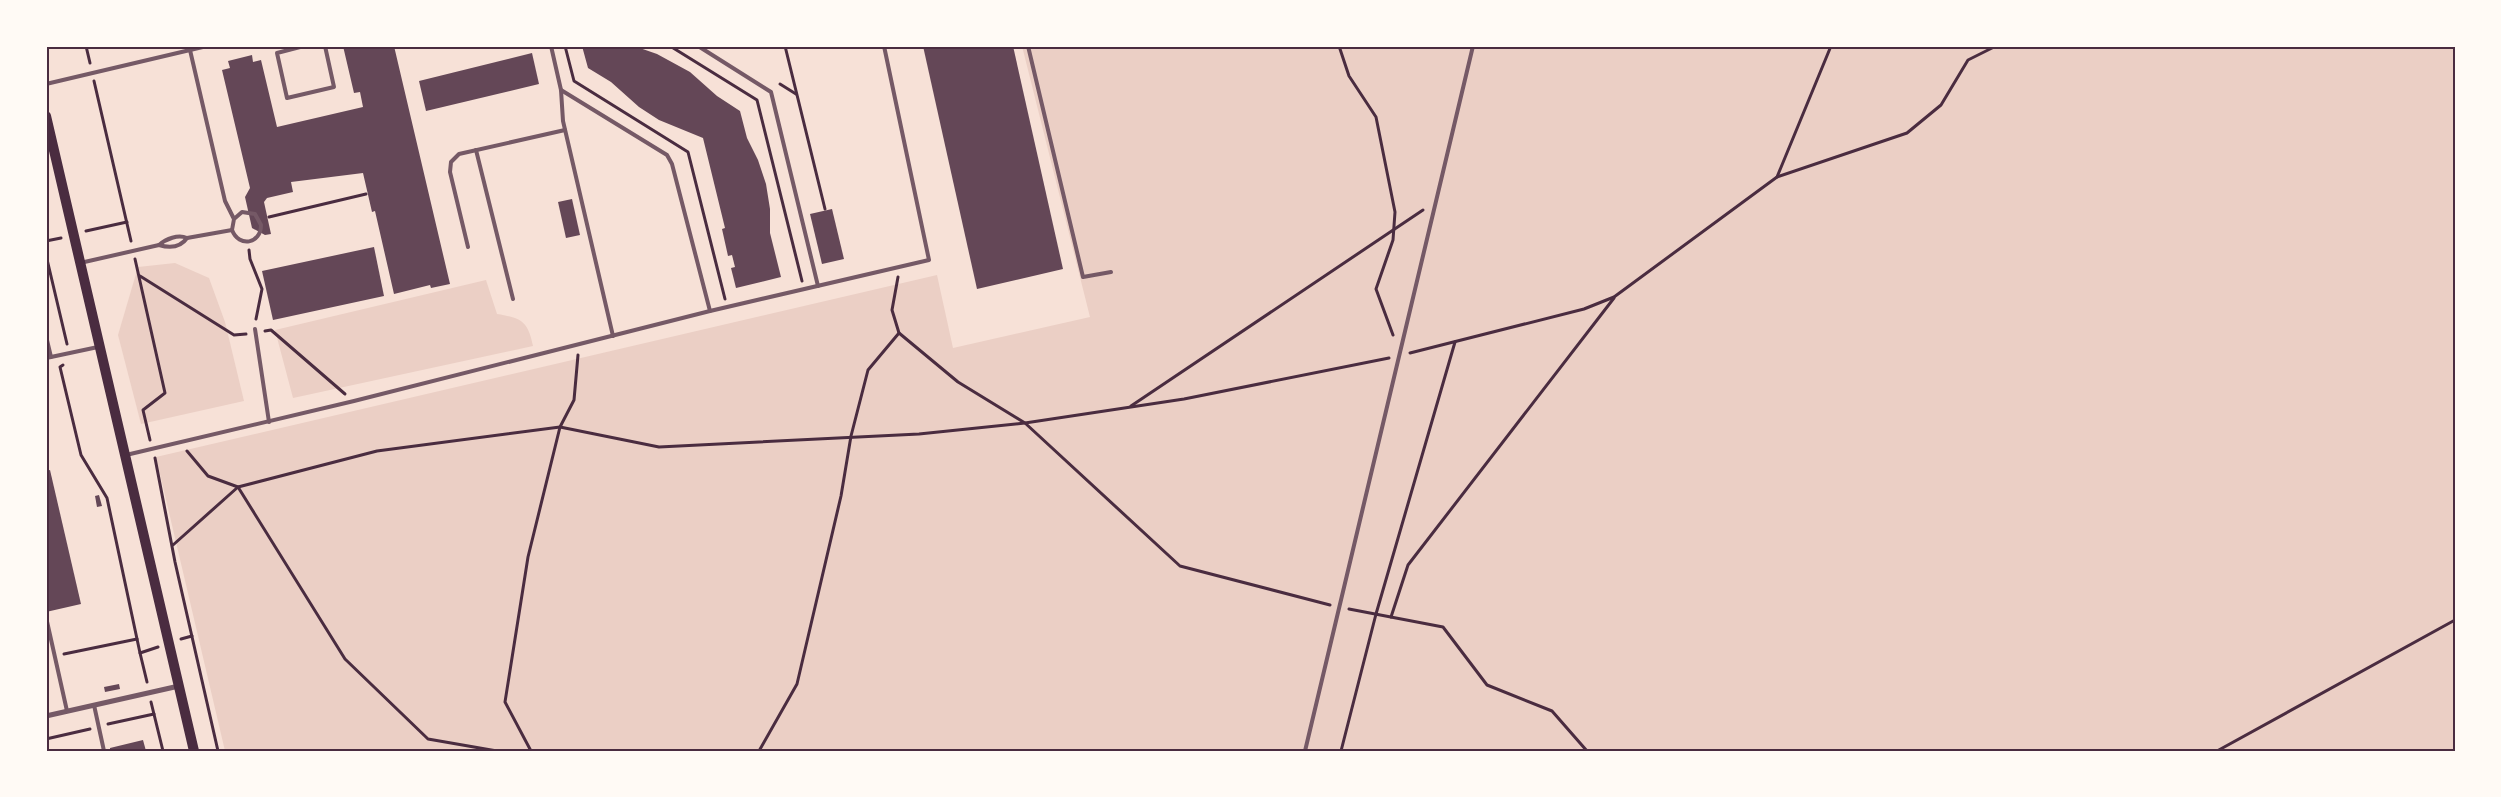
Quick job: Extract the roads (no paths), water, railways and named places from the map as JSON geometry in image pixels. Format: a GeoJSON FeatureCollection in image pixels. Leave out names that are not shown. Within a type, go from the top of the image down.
{"type":"FeatureCollection","features":[{"type":"Feature","properties":{"kind":"main road"},"geometry":{"type":"LineString","coordinates":[[46,116],[194,751]]}},
{"type":"Feature","properties":{"kind":"street"},"geometry":{"type":"LineString","coordinates":[[46,716],[179,686]]}},
{"type":"Feature","properties":{"kind":"lane"},"geometry":{"type":"LineString","coordinates":[[46,84],[207,46]]}},
{"type":"Feature","properties":{"kind":"lane"},"geometry":{"type":"LineString","coordinates":[[304,46],[277,53],[287,98],[334,87],[325,46]]}},
{"type":"Feature","properties":{"kind":"lane"},"geometry":{"type":"LineString","coordinates":[[550,46],[561,90],[565,130],[613,336]]}},
{"type":"Feature","properties":{"kind":"lane"},"geometry":{"type":"LineString","coordinates":[[698,46],[771,92],[818,286]]}},
{"type":"Feature","properties":{"kind":"lane"},"geometry":{"type":"LineString","coordinates":[[126,455],[268,422],[710,311],[928,260],[884,46]]}},
{"type":"Feature","properties":{"kind":"lane"},"geometry":{"type":"LineString","coordinates":[[1028,46],[1083,277],[1111,272]]}},
{"type":"Feature","properties":{"kind":"lane"},"geometry":{"type":"LineString","coordinates":[[1305,751],[1473,46]]}},
{"type":"Feature","properties":{"kind":"lane"},"geometry":{"type":"LineString","coordinates":[[190,50],[225,201],[234,219],[232,230],[238,240],[248,242],[258,236],[261,224],[255,214],[242,212],[234,219]]}},
{"type":"Feature","properties":{"kind":"lane"},"geometry":{"type":"LineString","coordinates":[[561,90],[667,155],[672,164],[710,311]]}},
{"type":"Feature","properties":{"kind":"lane"},"geometry":{"type":"LineString","coordinates":[[468,247],[450,172],[451,162],[459,154],[565,130]]}},
{"type":"Feature","properties":{"kind":"lane"},"geometry":{"type":"LineString","coordinates":[[476,150],[513,299]]}},
{"type":"Feature","properties":{"kind":"lane"},"geometry":{"type":"LineString","coordinates":[[159,246],[164,240],[182,236],[188,238],[232,230]]}},
{"type":"Feature","properties":{"kind":"lane"},"geometry":{"type":"LineString","coordinates":[[80,262],[159,246],[168,248],[183,244],[188,238]]}},
{"type":"Feature","properties":{"kind":"lane"},"geometry":{"type":"LineString","coordinates":[[255,328],[268,422]]}},
{"type":"Feature","properties":{"kind":"lane"},"geometry":{"type":"LineString","coordinates":[[46,336],[49,357],[100,346]]}},
{"type":"Feature","properties":{"kind":"lane"},"geometry":{"type":"LineString","coordinates":[[46,617],[67,711]]}},
{"type":"Feature","properties":{"kind":"lane"},"geometry":{"type":"LineString","coordinates":[[94,705],[104,751]]}}]}
